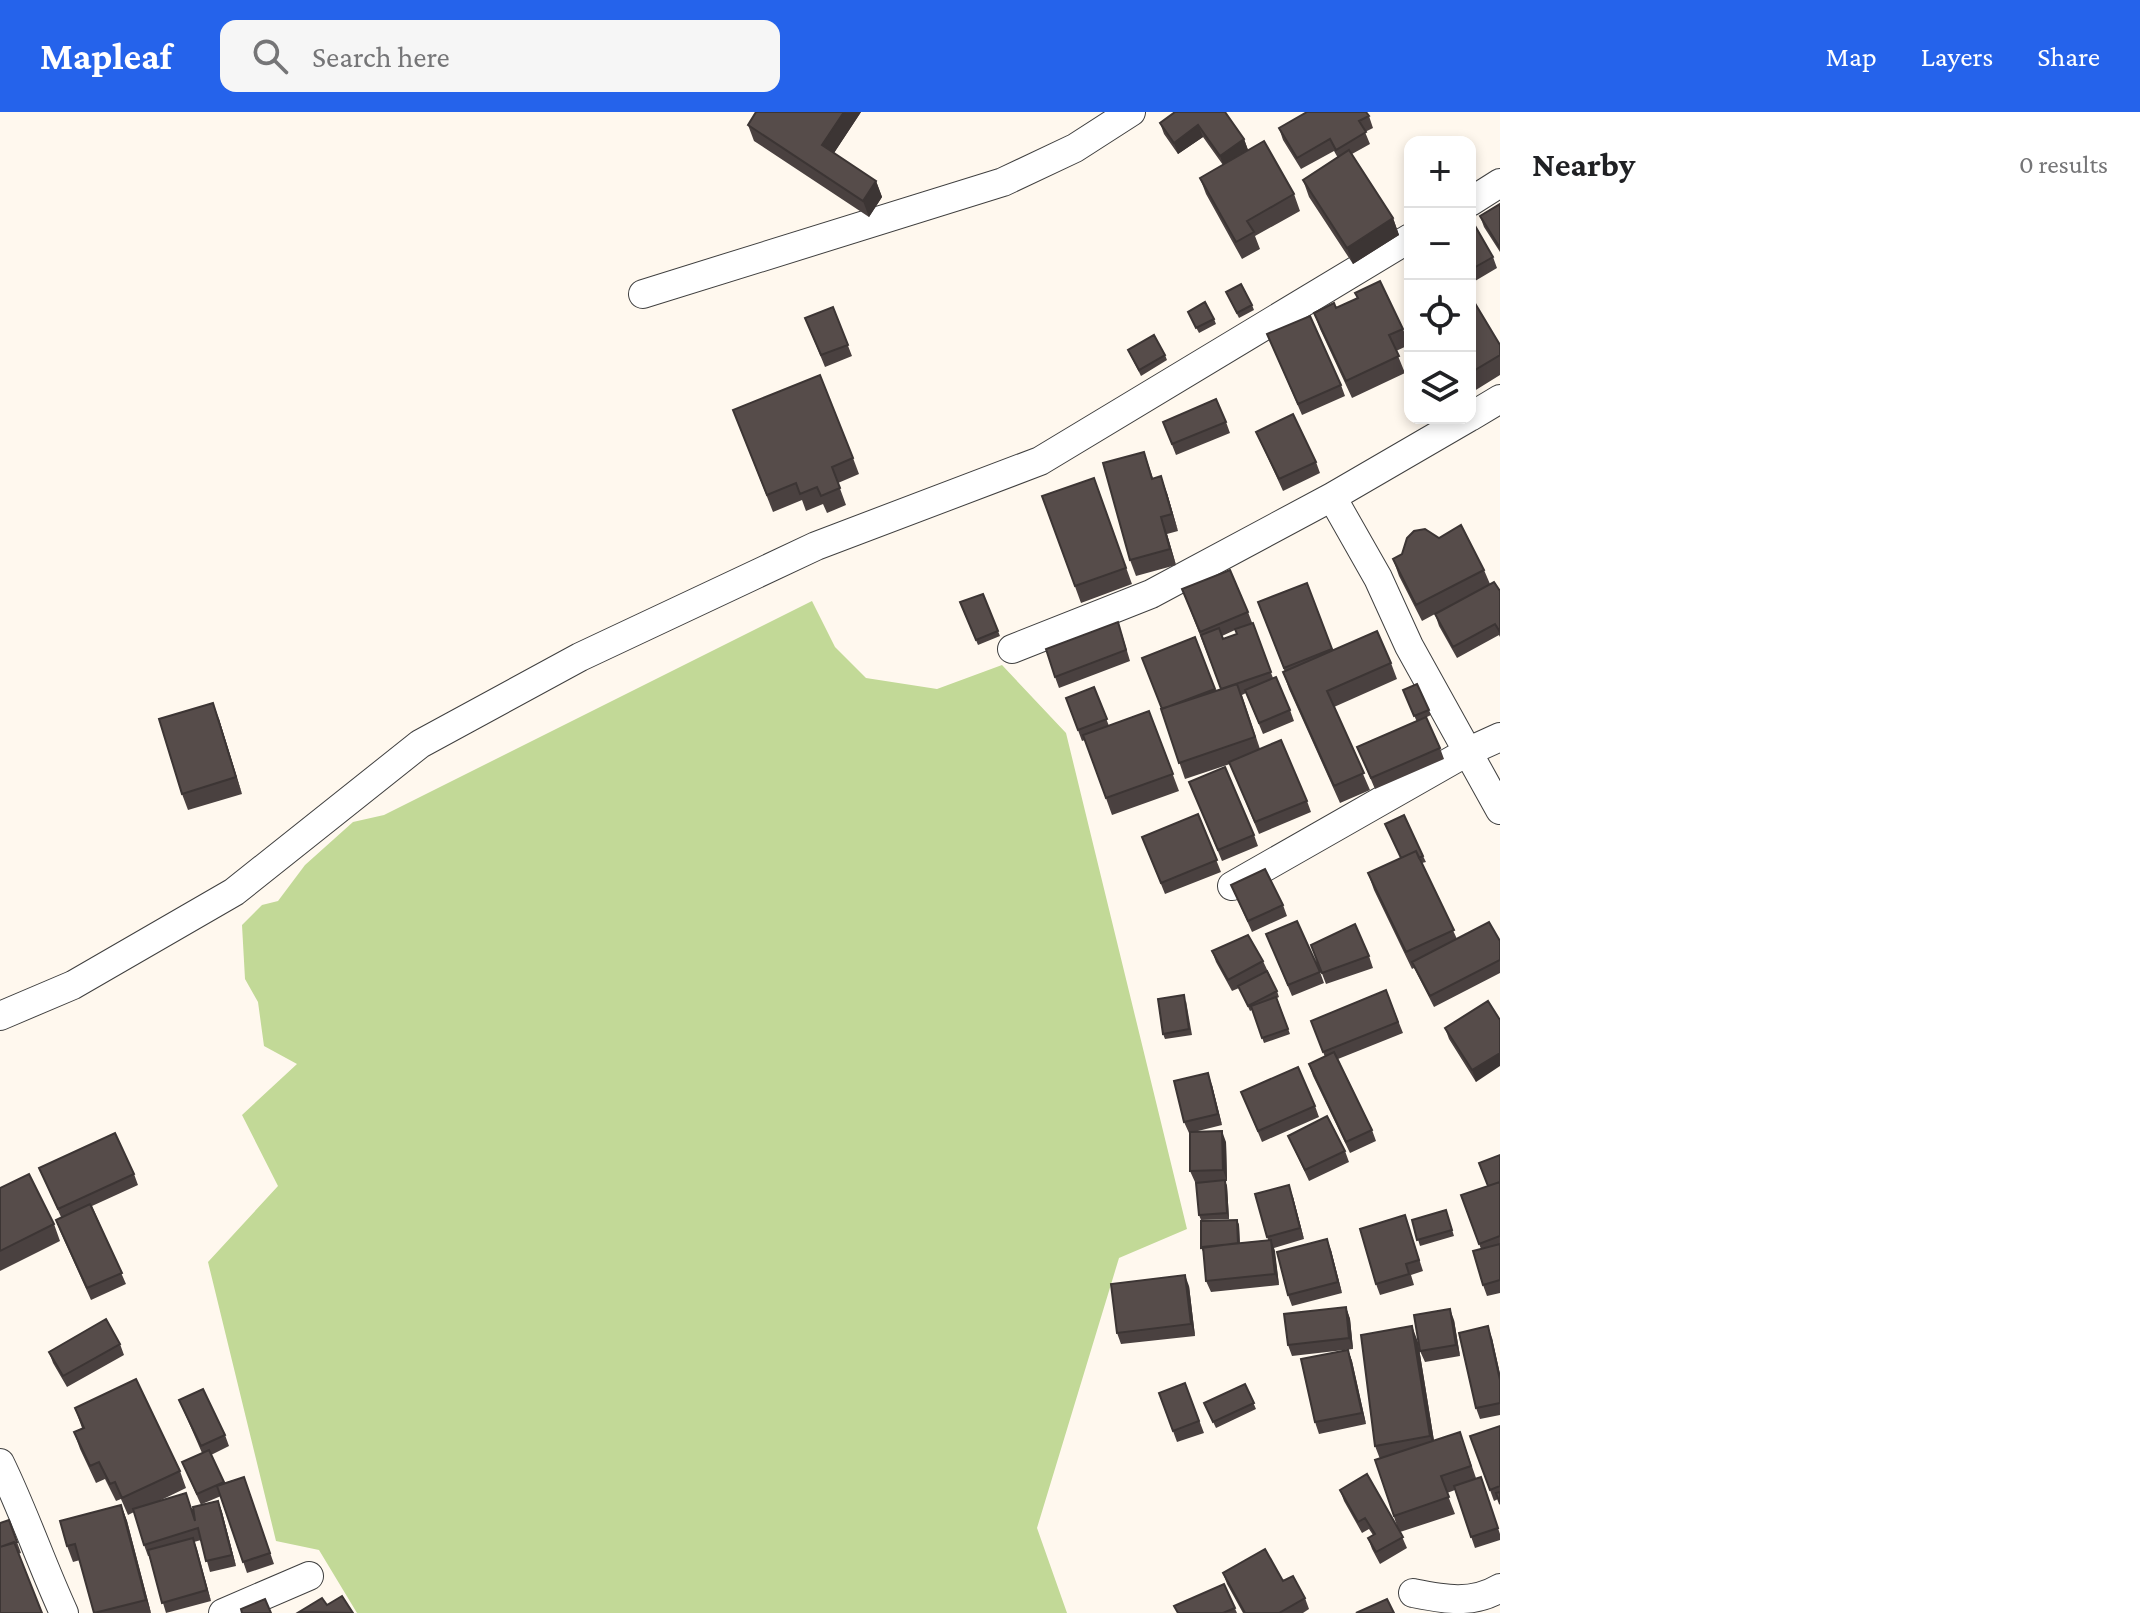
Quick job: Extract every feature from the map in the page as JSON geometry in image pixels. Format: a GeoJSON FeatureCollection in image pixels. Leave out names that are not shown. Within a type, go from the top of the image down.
{"type":"FeatureCollection","features":[{"type":"Feature","properties":{"kind":"street"},"geometry":{"type":"LineString","coordinates":[[643,294],[1003,182],[1075,148],[1131,112]]}},
{"type":"Feature","properties":{"kind":"street"},"geometry":{"type":"LineString","coordinates":[[1476,198],[1500,183]]}},
{"type":"Feature","properties":{"kind":"street"},"geometry":{"type":"LineString","coordinates":[[0,1016],[73,985],[234,892],[420,744],[580,657],[816,546],[1040,461],[1404,242]]}},
{"type":"Feature","properties":{"kind":"street"},"geometry":{"type":"LineString","coordinates":[[1476,413],[1500,399]]}},
{"type":"Feature","properties":{"kind":"street"},"geometry":{"type":"LineString","coordinates":[[1012,649],[1151,594],[1332,497],[1457,424]]}},
{"type":"Feature","properties":{"kind":"street"},"geometry":{"type":"LineString","coordinates":[[1332,497],[1378,578],[1409,646],[1500,810]]}},
{"type":"Feature","properties":{"kind":"street"},"geometry":{"type":"LineString","coordinates":[[1232,886],[1467,752],[1500,737]]}},
{"type":"Feature","properties":{"kind":"street"},"geometry":{"type":"LineString","coordinates":[[0,1463],[18,1499],[38,1556],[64,1613]]}},
{"type":"Feature","properties":{"kind":"street"},"geometry":{"type":"LineString","coordinates":[[223,1613],[309,1576]]}},
{"type":"Feature","properties":{"kind":"street"},"geometry":{"type":"LineString","coordinates":[[1413,1593],[1448,1600],[1470,1599],[1500,1588]]}},
{"type":"Feature","properties":{"kind":"green space"},"geometry":{"type":"Polygon","coordinates":[[[812,601],[835,647],[866,678],[937,689],[1002,665],[1066,733],[1187,1229],[1119,1258],[1037,1528],[1067,1613],[357,1613],[319,1550],[276,1541],[208,1262],[278,1186],[242,1115],[297,1064],[264,1046],[258,1002],[245,979],[242,925],[262,905],[278,901],[305,865],[353,822],[384,815],[812,601]]]}},
{"type":"Feature","properties":{"kind":"building"},"geometry":{"type":"Polygon","coordinates":[[[756,112],[844,112],[822,145],[876,181],[863,201],[748,125],[756,112]]]}},
{"type":"Feature","properties":{"kind":"building"},"geometry":{"type":"Polygon","coordinates":[[[1175,112],[1225,112],[1244,139],[1220,156],[1198,125],[1174,143],[1160,123],[1175,112]]]}},
{"type":"Feature","properties":{"kind":"building"},"geometry":{"type":"Polygon","coordinates":[[[1307,112],[1366,112],[1369,116],[1359,121],[1366,132],[1336,150],[1330,139],[1297,158],[1279,128],[1307,112]]]}},
{"type":"Feature","properties":{"kind":"building"},"geometry":{"type":"Polygon","coordinates":[[[1264,141],[1294,194],[1247,221],[1254,232],[1236,242],[1200,178],[1264,141]]]}},
{"type":"Feature","properties":{"kind":"building"},"geometry":{"type":"Polygon","coordinates":[[[1349,150],[1393,218],[1347,248],[1303,180],[1349,150]]]}},
{"type":"Feature","properties":{"kind":"building"},"geometry":{"type":"Polygon","coordinates":[[[1500,204],[1500,248],[1480,216],[1500,204]]]}},
{"type":"Feature","properties":{"kind":"building"},"geometry":{"type":"Polygon","coordinates":[[[1476,227],[1493,257],[1476,267],[1476,227]]]}},
{"type":"Feature","properties":{"kind":"building"},"geometry":{"type":"Polygon","coordinates":[[[1380,281],[1403,329],[1389,335],[1399,356],[1346,381],[1314,313],[1334,303],[1336,308],[1358,298],[1355,293],[1380,281]]]}},
{"type":"Feature","properties":{"kind":"building"},"geometry":{"type":"Polygon","coordinates":[[[1241,284],[1252,305],[1237,313],[1226,292],[1241,284]]]}},
{"type":"Feature","properties":{"kind":"building"},"geometry":{"type":"Polygon","coordinates":[[[1205,302],[1214,319],[1196,328],[1188,312],[1205,302]]]}},
{"type":"Feature","properties":{"kind":"building"},"geometry":{"type":"Polygon","coordinates":[[[1476,305],[1500,345],[1500,355],[1476,369],[1476,305]]]}},
{"type":"Feature","properties":{"kind":"building"},"geometry":{"type":"Polygon","coordinates":[[[833,307],[848,345],[821,355],[805,318],[833,307]]]}},
{"type":"Feature","properties":{"kind":"building"},"geometry":{"type":"Polygon","coordinates":[[[1310,316],[1341,385],[1298,404],[1267,334],[1310,316]]]}},
{"type":"Feature","properties":{"kind":"building"},"geometry":{"type":"Polygon","coordinates":[[[1154,335],[1165,355],[1139,370],[1128,350],[1154,335]]]}},
{"type":"Feature","properties":{"kind":"building"},"geometry":{"type":"Polygon","coordinates":[[[820,375],[853,458],[832,467],[840,488],[821,496],[817,487],[800,494],[796,483],[767,495],[733,410],[820,375]]]}},
{"type":"Feature","properties":{"kind":"building"},"geometry":{"type":"Polygon","coordinates":[[[1216,399],[1226,422],[1172,444],[1163,422],[1216,399]]]}},
{"type":"Feature","properties":{"kind":"building"},"geometry":{"type":"Polygon","coordinates":[[[1293,414],[1316,462],[1279,479],[1256,432],[1293,414]]]}},
{"type":"Feature","properties":{"kind":"building"},"geometry":{"type":"Polygon","coordinates":[[[1144,452],[1152,479],[1161,476],[1172,514],[1161,517],[1170,549],[1130,560],[1103,463],[1144,452]]]}},
{"type":"Feature","properties":{"kind":"building"},"geometry":{"type":"Polygon","coordinates":[[[1094,478],[1126,568],[1075,586],[1042,496],[1094,478]]]}},
{"type":"Feature","properties":{"kind":"building"},"geometry":{"type":"Polygon","coordinates":[[[1461,525],[1484,570],[1416,605],[1393,559],[1402,554],[1407,538],[1414,531],[1425,529],[1439,538],[1461,525]]]}},
{"type":"Feature","properties":{"kind":"building"},"geometry":{"type":"Polygon","coordinates":[[[1230,570],[1248,612],[1200,632],[1182,589],[1230,570]]]}},
{"type":"Feature","properties":{"kind":"building"},"geometry":{"type":"Polygon","coordinates":[[[1494,582],[1500,591],[1500,632],[1495,624],[1453,647],[1435,614],[1494,582]]]}},
{"type":"Feature","properties":{"kind":"building"},"geometry":{"type":"Polygon","coordinates":[[[1307,583],[1332,649],[1284,668],[1258,602],[1307,583]]]}},
{"type":"Feature","properties":{"kind":"building"},"geometry":{"type":"Polygon","coordinates":[[[983,594],[998,631],[976,640],[960,602],[983,594]]]}},
{"type":"Feature","properties":{"kind":"building"},"geometry":{"type":"Polygon","coordinates":[[[1118,622],[1126,650],[1055,677],[1046,649],[1118,622]]]}},
{"type":"Feature","properties":{"kind":"building"},"geometry":{"type":"Polygon","coordinates":[[[1253,623],[1271,672],[1221,689],[1201,635],[1219,628],[1223,639],[1237,634],[1235,629],[1253,623]]]}},
{"type":"Feature","properties":{"kind":"building"},"geometry":{"type":"Polygon","coordinates":[[[1377,631],[1391,663],[1327,691],[1364,773],[1334,786],[1283,672],[1377,631]]]}},
{"type":"Feature","properties":{"kind":"building"},"geometry":{"type":"Polygon","coordinates":[[[1195,637],[1215,689],[1162,709],[1142,658],[1195,637]]]}},
{"type":"Feature","properties":{"kind":"building"},"geometry":{"type":"Polygon","coordinates":[[[1276,677],[1290,710],[1259,723],[1245,690],[1276,677]]]}},
{"type":"Feature","properties":{"kind":"building"},"geometry":{"type":"Polygon","coordinates":[[[1237,684],[1255,737],[1179,763],[1161,709],[1237,684]]]}},
{"type":"Feature","properties":{"kind":"building"},"geometry":{"type":"Polygon","coordinates":[[[1417,684],[1429,710],[1414,716],[1403,690],[1417,684]]]}},
{"type":"Feature","properties":{"kind":"building"},"geometry":{"type":"Polygon","coordinates":[[[1094,687],[1107,719],[1078,730],[1066,698],[1094,687]]]}},
{"type":"Feature","properties":{"kind":"building"},"geometry":{"type":"Polygon","coordinates":[[[213,703],[236,777],[182,794],[159,719],[213,703]]]}},
{"type":"Feature","properties":{"kind":"building"},"geometry":{"type":"Polygon","coordinates":[[[1149,711],[1173,774],[1106,798],[1083,735],[1149,711]]]}},
{"type":"Feature","properties":{"kind":"building"},"geometry":{"type":"Polygon","coordinates":[[[1426,717],[1440,748],[1371,778],[1357,747],[1426,717]]]}},
{"type":"Feature","properties":{"kind":"building"},"geometry":{"type":"Polygon","coordinates":[[[1281,740],[1307,801],[1255,822],[1229,762],[1281,740]]]}},
{"type":"Feature","properties":{"kind":"building"},"geometry":{"type":"Polygon","coordinates":[[[1225,767],[1254,835],[1218,850],[1189,782],[1225,767]]]}},
{"type":"Feature","properties":{"kind":"building"},"geometry":{"type":"Polygon","coordinates":[[[1198,814],[1217,860],[1161,883],[1142,837],[1198,814]]]}},
{"type":"Feature","properties":{"kind":"building"},"geometry":{"type":"Polygon","coordinates":[[[1404,815],[1423,856],[1419,858],[1416,851],[1401,858],[1385,824],[1404,815]]]}},
{"type":"Feature","properties":{"kind":"building"},"geometry":{"type":"Polygon","coordinates":[[[1416,851],[1454,930],[1406,952],[1368,873],[1416,851]]]}},
{"type":"Feature","properties":{"kind":"building"},"geometry":{"type":"Polygon","coordinates":[[[1265,869],[1283,905],[1248,921],[1231,885],[1265,869]]]}},
{"type":"Feature","properties":{"kind":"building"},"geometry":{"type":"Polygon","coordinates":[[[1297,921],[1320,972],[1288,985],[1266,934],[1297,921]]]}},
{"type":"Feature","properties":{"kind":"building"},"geometry":{"type":"Polygon","coordinates":[[[1489,922],[1500,941],[1500,960],[1430,996],[1412,962],[1489,922]]]}},
{"type":"Feature","properties":{"kind":"building"},"geometry":{"type":"Polygon","coordinates":[[[1355,924],[1369,956],[1322,973],[1311,945],[1355,924]]]}},
{"type":"Feature","properties":{"kind":"building"},"geometry":{"type":"Polygon","coordinates":[[[1248,935],[1263,961],[1228,980],[1212,951],[1248,935]]]}},
{"type":"Feature","properties":{"kind":"building"},"geometry":{"type":"Polygon","coordinates":[[[1267,971],[1277,991],[1248,1006],[1238,986],[1267,971]]]}},
{"type":"Feature","properties":{"kind":"building"},"geometry":{"type":"Polygon","coordinates":[[[1386,990],[1398,1022],[1323,1052],[1311,1021],[1386,990]]]}},
{"type":"Feature","properties":{"kind":"building"},"geometry":{"type":"Polygon","coordinates":[[[1184,995],[1189,1029],[1163,1034],[1158,999],[1184,995]]]}},
{"type":"Feature","properties":{"kind":"building"},"geometry":{"type":"Polygon","coordinates":[[[1276,997],[1288,1029],[1262,1038],[1251,1006],[1276,997]]]}},
{"type":"Feature","properties":{"kind":"building"},"geometry":{"type":"Polygon","coordinates":[[[1488,1001],[1500,1020],[1500,1053],[1472,1070],[1445,1028],[1488,1001]]]}},
{"type":"Feature","properties":{"kind":"building"},"geometry":{"type":"Polygon","coordinates":[[[1334,1052],[1372,1130],[1346,1142],[1309,1064],[1334,1052]]]}},
{"type":"Feature","properties":{"kind":"building"},"geometry":{"type":"Polygon","coordinates":[[[1298,1067],[1315,1106],[1258,1131],[1241,1092],[1298,1067]]]}},
{"type":"Feature","properties":{"kind":"building"},"geometry":{"type":"Polygon","coordinates":[[[1208,1073],[1218,1114],[1184,1122],[1174,1081],[1208,1073]]]}},
{"type":"Feature","properties":{"kind":"building"},"geometry":{"type":"Polygon","coordinates":[[[1327,1116],[1345,1151],[1305,1170],[1288,1136],[1327,1116]]]}},
{"type":"Feature","properties":{"kind":"building"},"geometry":{"type":"Polygon","coordinates":[[[1222,1131],[1223,1170],[1190,1171],[1190,1132],[1222,1131]]]}},
{"type":"Feature","properties":{"kind":"building"},"geometry":{"type":"Polygon","coordinates":[[[115,1133],[134,1174],[58,1209],[39,1168],[115,1133]]]}},
{"type":"Feature","properties":{"kind":"building"},"geometry":{"type":"Polygon","coordinates":[[[1500,1155],[1500,1182],[1488,1186],[1479,1163],[1500,1155]]]}},
{"type":"Feature","properties":{"kind":"building"},"geometry":{"type":"Polygon","coordinates":[[[29,1174],[54,1224],[0,1251],[0,1188],[29,1174]]]}},
{"type":"Feature","properties":{"kind":"building"},"geometry":{"type":"Polygon","coordinates":[[[1225,1180],[1227,1213],[1199,1215],[1196,1183],[1225,1180]]]}},
{"type":"Feature","properties":{"kind":"building"},"geometry":{"type":"Polygon","coordinates":[[[1500,1182],[1500,1236],[1479,1244],[1461,1195],[1500,1182]]]}},
{"type":"Feature","properties":{"kind":"building"},"geometry":{"type":"Polygon","coordinates":[[[1289,1185],[1300,1228],[1267,1237],[1255,1194],[1289,1185]]]}},
{"type":"Feature","properties":{"kind":"building"},"geometry":{"type":"Polygon","coordinates":[[[90,1204],[122,1273],[87,1288],[56,1220],[90,1204]]]}},
{"type":"Feature","properties":{"kind":"building"},"geometry":{"type":"Polygon","coordinates":[[[1446,1210],[1452,1230],[1417,1240],[1412,1220],[1446,1210]]]}},
{"type":"Feature","properties":{"kind":"building"},"geometry":{"type":"Polygon","coordinates":[[[1405,1215],[1419,1260],[1406,1264],[1409,1274],[1376,1284],[1360,1229],[1405,1215]]]}},
{"type":"Feature","properties":{"kind":"building"},"geometry":{"type":"Polygon","coordinates":[[[1237,1220],[1238,1243],[1201,1248],[1201,1221],[1237,1220]]]}},
{"type":"Feature","properties":{"kind":"building"},"geometry":{"type":"Polygon","coordinates":[[[1327,1239],[1338,1282],[1288,1295],[1277,1252],[1327,1239]]]}},
{"type":"Feature","properties":{"kind":"building"},"geometry":{"type":"Polygon","coordinates":[[[1271,1240],[1275,1274],[1206,1281],[1203,1247],[1271,1240]]]}},
{"type":"Feature","properties":{"kind":"building"},"geometry":{"type":"Polygon","coordinates":[[[1500,1244],[1500,1280],[1483,1285],[1473,1251],[1500,1244]]]}},
{"type":"Feature","properties":{"kind":"building"},"geometry":{"type":"Polygon","coordinates":[[[1185,1275],[1191,1324],[1117,1333],[1111,1284],[1185,1275]]]}},
{"type":"Feature","properties":{"kind":"building"},"geometry":{"type":"Polygon","coordinates":[[[1346,1307],[1349,1338],[1288,1345],[1284,1314],[1346,1307]]]}},
{"type":"Feature","properties":{"kind":"building"},"geometry":{"type":"Polygon","coordinates":[[[1450,1309],[1456,1345],[1420,1351],[1414,1315],[1450,1309]]]}},
{"type":"Feature","properties":{"kind":"building"},"geometry":{"type":"Polygon","coordinates":[[[106,1319],[120,1344],[63,1376],[49,1352],[106,1319]]]}},
{"type":"Feature","properties":{"kind":"building"},"geometry":{"type":"Polygon","coordinates":[[[1412,1326],[1430,1436],[1375,1446],[1361,1335],[1412,1326]]]}},
{"type":"Feature","properties":{"kind":"building"},"geometry":{"type":"Polygon","coordinates":[[[1488,1326],[1500,1380],[1500,1403],[1476,1408],[1459,1333],[1488,1326]]]}},
{"type":"Feature","properties":{"kind":"building"},"geometry":{"type":"Polygon","coordinates":[[[1348,1350],[1362,1413],[1315,1422],[1301,1359],[1348,1350]]]}},
{"type":"Feature","properties":{"kind":"building"},"geometry":{"type":"Polygon","coordinates":[[[136,1379],[180,1471],[122,1498],[115,1482],[110,1484],[99,1462],[90,1466],[74,1432],[84,1428],[75,1408],[136,1379]]]}},
{"type":"Feature","properties":{"kind":"building"},"geometry":{"type":"Polygon","coordinates":[[[1185,1383],[1199,1421],[1173,1431],[1159,1393],[1185,1383]]]}},
{"type":"Feature","properties":{"kind":"building"},"geometry":{"type":"Polygon","coordinates":[[[1245,1384],[1254,1403],[1213,1422],[1204,1403],[1245,1384]]]}},
{"type":"Feature","properties":{"kind":"building"},"geometry":{"type":"Polygon","coordinates":[[[203,1389],[225,1435],[201,1446],[179,1400],[203,1389]]]}},
{"type":"Feature","properties":{"kind":"building"},"geometry":{"type":"Polygon","coordinates":[[[1500,1426],[1500,1486],[1490,1490],[1470,1436],[1500,1426]]]}},
{"type":"Feature","properties":{"kind":"building"},"geometry":{"type":"Polygon","coordinates":[[[1460,1432],[1471,1466],[1441,1476],[1449,1497],[1394,1516],[1375,1460],[1460,1432]]]}},
{"type":"Feature","properties":{"kind":"building"},"geometry":{"type":"Polygon","coordinates":[[[209,1450],[224,1482],[197,1494],[182,1462],[209,1450]]]}},
{"type":"Feature","properties":{"kind":"building"},"geometry":{"type":"Polygon","coordinates":[[[1367,1474],[1403,1537],[1376,1552],[1368,1538],[1375,1534],[1365,1518],[1358,1522],[1340,1490],[1367,1474]]]}},
{"type":"Feature","properties":{"kind":"building"},"geometry":{"type":"Polygon","coordinates":[[[244,1477],[270,1553],[243,1562],[217,1486],[244,1477]]]}},
{"type":"Feature","properties":{"kind":"building"},"geometry":{"type":"Polygon","coordinates":[[[1481,1477],[1498,1528],[1471,1537],[1454,1486],[1481,1477]]]}},
{"type":"Feature","properties":{"kind":"building"},"geometry":{"type":"Polygon","coordinates":[[[186,1493],[195,1521],[193,1507],[218,1501],[232,1555],[206,1561],[198,1528],[144,1545],[133,1509],[186,1493]]]}},
{"type":"Feature","properties":{"kind":"building"},"geometry":{"type":"Polygon","coordinates":[[[121,1505],[146,1600],[94,1613],[75,1544],[67,1546],[60,1521],[121,1505]]]}},
{"type":"Feature","properties":{"kind":"building"},"geometry":{"type":"Polygon","coordinates":[[[9,1520],[17,1542],[0,1547],[0,1523],[9,1520]]]}},
{"type":"Feature","properties":{"kind":"building"},"geometry":{"type":"Polygon","coordinates":[[[193,1538],[207,1590],[162,1603],[148,1550],[193,1538]]]}},
{"type":"Feature","properties":{"kind":"building"},"geometry":{"type":"Polygon","coordinates":[[[14,1542],[42,1613],[0,1613],[0,1547],[14,1542]]]}},
{"type":"Feature","properties":{"kind":"building"},"geometry":{"type":"Polygon","coordinates":[[[1265,1549],[1283,1581],[1293,1576],[1305,1598],[1279,1613],[1245,1613],[1223,1573],[1265,1549]]]}},
{"type":"Feature","properties":{"kind":"building"},"geometry":{"type":"Polygon","coordinates":[[[1224,1584],[1235,1608],[1223,1613],[1178,1613],[1174,1606],[1224,1584]]]}},
{"type":"Feature","properties":{"kind":"building"},"geometry":{"type":"Polygon","coordinates":[[[342,1596],[353,1613],[299,1612],[322,1598],[327,1605],[342,1596]]]}},
{"type":"Feature","properties":{"kind":"building"},"geometry":{"type":"Polygon","coordinates":[[[265,1599],[271,1613],[242,1613],[241,1609],[265,1599]]]}},
{"type":"Feature","properties":{"kind":"building"},"geometry":{"type":"Polygon","coordinates":[[[1387,1599],[1394,1613],[1356,1613],[1387,1599]]]}}]}
